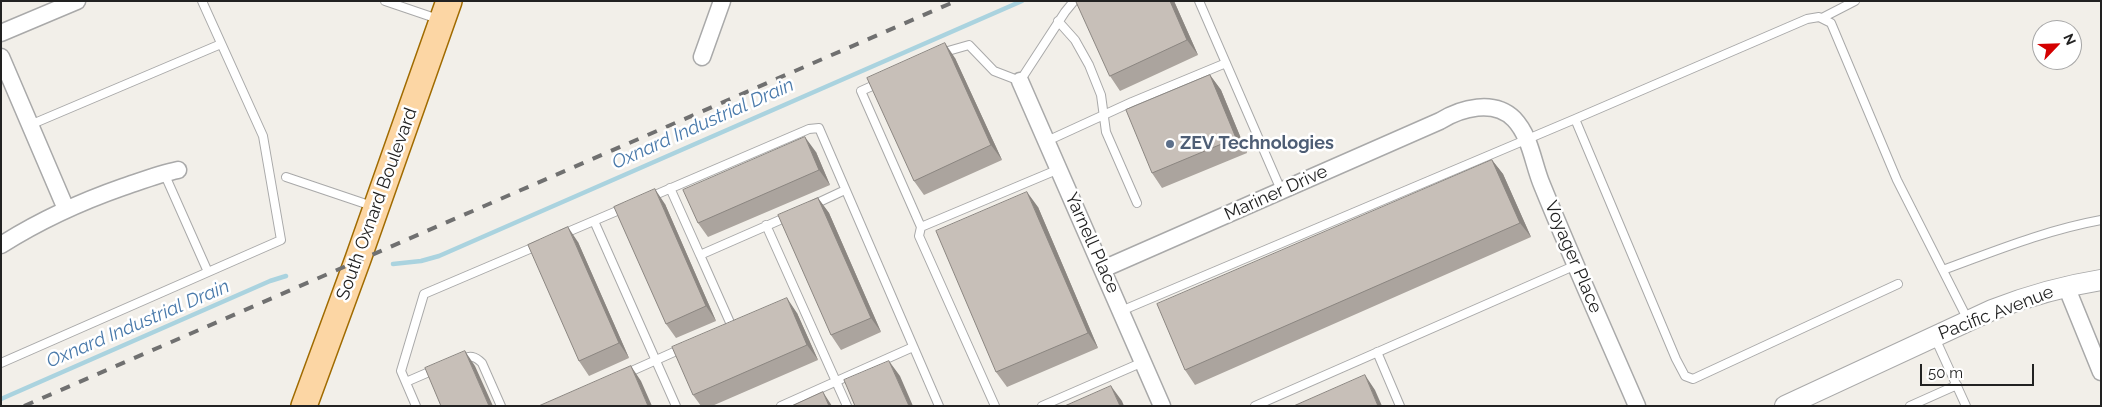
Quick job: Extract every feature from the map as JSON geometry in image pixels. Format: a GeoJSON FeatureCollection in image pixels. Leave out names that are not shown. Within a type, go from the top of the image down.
{"type":"FeatureCollection","features":[{"type":"Feature","properties":{"kind":"main road","name":"South Oxnard Boulevard"},"geometry":{"type":"LineString","coordinates":[[304,406],[446,11]]}},
{"type":"Feature","properties":{"kind":"street"},"geometry":{"type":"LineString","coordinates":[[1,33],[77,1]]}},
{"type":"Feature","properties":{"kind":"street"},"geometry":{"type":"LineString","coordinates":[[702,57],[722,1]]}},
{"type":"Feature","properties":{"kind":"street"},"geometry":{"type":"LineString","coordinates":[[1,57],[66,209]]}},
{"type":"Feature","properties":{"kind":"street","name":"Yarnell Place"},"geometry":{"type":"LineString","coordinates":[[1020,81],[1162,406]]}},
{"type":"Feature","properties":{"kind":"street","name":"Mariner Drive"},"geometry":{"type":"LineString","coordinates":[[1103,269],[1465,109],[1479,107],[1496,109],[1505,113]]}},
{"type":"Feature","properties":{"kind":"street","name":"Voyager Place"},"geometry":{"type":"LineString","coordinates":[[1505,113],[1514,119],[1526,139],[1541,184],[1633,403]]}},
{"type":"Feature","properties":{"kind":"street"},"geometry":{"type":"LineString","coordinates":[[1,245],[66,209],[171,172]]}},
{"type":"Feature","properties":{"kind":"street","name":"Pacific Avenue"},"geometry":{"type":"LineString","coordinates":[[1785,406],[1968,320],[2023,298],[2066,286],[2101,280]]}},
{"type":"Feature","properties":{"kind":"street"},"geometry":{"type":"LineString","coordinates":[[2066,286],[2101,372]]}},
{"type":"Feature","properties":{"kind":"lane"},"geometry":{"type":"LineString","coordinates":[[1,363],[281,240],[264,136],[202,1]]}},
{"type":"Feature","properties":{"kind":"lane"},"geometry":{"type":"LineString","coordinates":[[386,1],[446,11]]}},
{"type":"Feature","properties":{"kind":"lane"},"geometry":{"type":"LineString","coordinates":[[930,58],[947,50],[969,45],[994,71],[1020,81],[1058,21],[1074,1]]}},
{"type":"Feature","properties":{"kind":"lane"},"geometry":{"type":"LineString","coordinates":[[1200,1],[1282,190]]}},
{"type":"Feature","properties":{"kind":"lane"},"geometry":{"type":"LineString","coordinates":[[1121,311],[1807,19],[1822,18],[1855,1]]}},
{"type":"Feature","properties":{"kind":"lane"},"geometry":{"type":"LineString","coordinates":[[1822,18],[1831,23],[1897,180],[1968,320]]}},
{"type":"Feature","properties":{"kind":"lane"},"geometry":{"type":"LineString","coordinates":[[1058,21],[1075,40],[1089,64],[1101,95],[1106,132],[1138,203]]}},
{"type":"Feature","properties":{"kind":"lane"},"geometry":{"type":"LineString","coordinates":[[30,125],[221,44]]}},
{"type":"Feature","properties":{"kind":"lane"},"geometry":{"type":"LineString","coordinates":[[1047,141],[1226,62]]}},
{"type":"Feature","properties":{"kind":"lane"},"geometry":{"type":"LineString","coordinates":[[887,79],[861,91],[921,227],[919,236],[995,406]]}},
{"type":"Feature","properties":{"kind":"lane"},"geometry":{"type":"LineString","coordinates":[[1575,119],[1676,359],[1685,376],[1693,379],[1898,284]]}},
{"type":"Feature","properties":{"kind":"lane"},"geometry":{"type":"LineString","coordinates":[[558,237],[809,128],[819,128],[939,406]]}},
{"type":"Feature","properties":{"kind":"lane"},"geometry":{"type":"LineString","coordinates":[[921,227],[1059,170]]}},
{"type":"Feature","properties":{"kind":"lane"},"geometry":{"type":"LineString","coordinates":[[171,172],[208,272]]}},
{"type":"Feature","properties":{"kind":"lane"},"geometry":{"type":"LineString","coordinates":[[286,177],[376,208]]}},
{"type":"Feature","properties":{"kind":"lane"},"geometry":{"type":"LineString","coordinates":[[670,188],[732,327]]}},
{"type":"Feature","properties":{"kind":"lane"},"geometry":{"type":"LineString","coordinates":[[801,210],[845,190]]}},
{"type":"Feature","properties":{"kind":"lane"},"geometry":{"type":"LineString","coordinates":[[700,255],[793,214]]}},
{"type":"Feature","properties":{"kind":"lane"},"geometry":{"type":"LineString","coordinates":[[1943,270],[2034,236],[2101,220]]}},
{"type":"Feature","properties":{"kind":"lane"},"geometry":{"type":"LineString","coordinates":[[594,221],[676,406]]}},
{"type":"Feature","properties":{"kind":"lane"},"geometry":{"type":"LineString","coordinates":[[766,225],[847,406]]}},
{"type":"Feature","properties":{"kind":"lane"},"geometry":{"type":"LineString","coordinates":[[416,406],[401,371],[424,294],[549,240]]}},
{"type":"Feature","properties":{"kind":"lane"},"geometry":{"type":"LineString","coordinates":[[1255,406],[1576,265]]}},
{"type":"Feature","properties":{"kind":"lane"},"geometry":{"type":"LineString","coordinates":[[790,301],[798,298]]}},
{"type":"Feature","properties":{"kind":"lane"},"geometry":{"type":"LineString","coordinates":[[723,330],[740,323]]}},
{"type":"Feature","properties":{"kind":"lane"},"geometry":{"type":"LineString","coordinates":[[1934,336],[1966,406]]}},
{"type":"Feature","properties":{"kind":"lane"},"geometry":{"type":"LineString","coordinates":[[621,376],[689,346]]}},
{"type":"Feature","properties":{"kind":"lane"},"geometry":{"type":"LineString","coordinates":[[781,406],[913,347]]}},
{"type":"Feature","properties":{"kind":"lane"},"geometry":{"type":"LineString","coordinates":[[1377,352],[1400,406]]}},
{"type":"Feature","properties":{"kind":"lane"},"geometry":{"type":"LineString","coordinates":[[450,363],[468,356],[476,358],[482,363],[501,406]]}},
{"type":"Feature","properties":{"kind":"lane"},"geometry":{"type":"LineString","coordinates":[[1042,406],[1143,362]]}},
{"type":"Feature","properties":{"kind":"lane"},"geometry":{"type":"LineString","coordinates":[[406,382],[441,367]]}},
{"type":"Feature","properties":{"kind":"lane"},"geometry":{"type":"LineString","coordinates":[[1910,406],[1957,385]]}},
{"type":"Feature","properties":{"kind":"building"},"geometry":{"type":"Polygon","coordinates":[[[1076,1],[1170,1],[1187,40],[1110,76],[1076,1]]]}},
{"type":"Feature","properties":{"kind":"building"},"geometry":{"type":"Polygon","coordinates":[[[945,43],[991,145],[914,181],[867,78],[945,43]]]}},
{"type":"Feature","properties":{"kind":"building"},"geometry":{"type":"Polygon","coordinates":[[[1210,75],[1236,138],[1152,173],[1126,110],[1210,75]]]}},
{"type":"Feature","properties":{"kind":"building"},"geometry":{"type":"Polygon","coordinates":[[[805,137],[819,170],[698,223],[683,190],[805,137]]]}},
{"type":"Feature","properties":{"kind":"building"},"geometry":{"type":"Polygon","coordinates":[[[1492,160],[1520,223],[1185,370],[1157,304],[1492,160]]]}},
{"type":"Feature","properties":{"kind":"building"},"geometry":{"type":"Polygon","coordinates":[[[655,189],[706,306],[666,324],[614,207],[655,189]]]}},
{"type":"Feature","properties":{"kind":"building"},"geometry":{"type":"Polygon","coordinates":[[[1027,192],[1088,333],[996,372],[936,231],[1027,192]]]}},
{"type":"Feature","properties":{"kind":"building"},"geometry":{"type":"Polygon","coordinates":[[[818,198],[871,318],[831,335],[778,215],[818,198]]]}},
{"type":"Feature","properties":{"kind":"building"},"geometry":{"type":"Polygon","coordinates":[[[568,227],[619,343],[579,361],[528,245],[568,227]]]}},
{"type":"Feature","properties":{"kind":"building"},"geometry":{"type":"Polygon","coordinates":[[[787,298],[807,345],[693,395],[672,347],[787,298]]]}},
{"type":"Feature","properties":{"kind":"building"},"geometry":{"type":"Polygon","coordinates":[[[465,351],[489,406],[441,406],[425,368],[465,351]]]}},
{"type":"Feature","properties":{"kind":"building"},"geometry":{"type":"Polygon","coordinates":[[[889,361],[909,406],[855,406],[844,380],[889,361]]]}},
{"type":"Feature","properties":{"kind":"building"},"geometry":{"type":"Polygon","coordinates":[[[631,366],[648,406],[539,406],[631,366]]]}},
{"type":"Feature","properties":{"kind":"building"},"geometry":{"type":"Polygon","coordinates":[[[1365,375],[1378,406],[1294,406],[1365,375]]]}},
{"type":"Feature","properties":{"kind":"building"},"geometry":{"type":"Polygon","coordinates":[[[1111,386],[1120,406],[1065,406],[1111,386]]]}},
{"type":"Feature","properties":{"kind":"building"},"geometry":{"type":"Polygon","coordinates":[[[823,392],[829,406],[792,406],[823,392]]]}},
{"type":"Feature","properties":{"kind":"waterway","name":"Oxnard Industrial Drain"},"geometry":{"type":"LineString","coordinates":[[393,264],[421,261],[439,256],[1022,1]]}},
{"type":"Feature","properties":{"kind":"waterway","name":"Oxnard Industrial Drain"},"geometry":{"type":"LineString","coordinates":[[1,399],[270,281],[286,276]]}},
{"type":"Feature","properties":{"kind":"railway"},"geometry":{"type":"LineString","coordinates":[[24,406],[956,1]]}},
{"type":"Feature","properties":{"kind":"place","name":"ZEV Technologies"},"geometry":{"type":"Point","coordinates":[1170,144]}}]}
